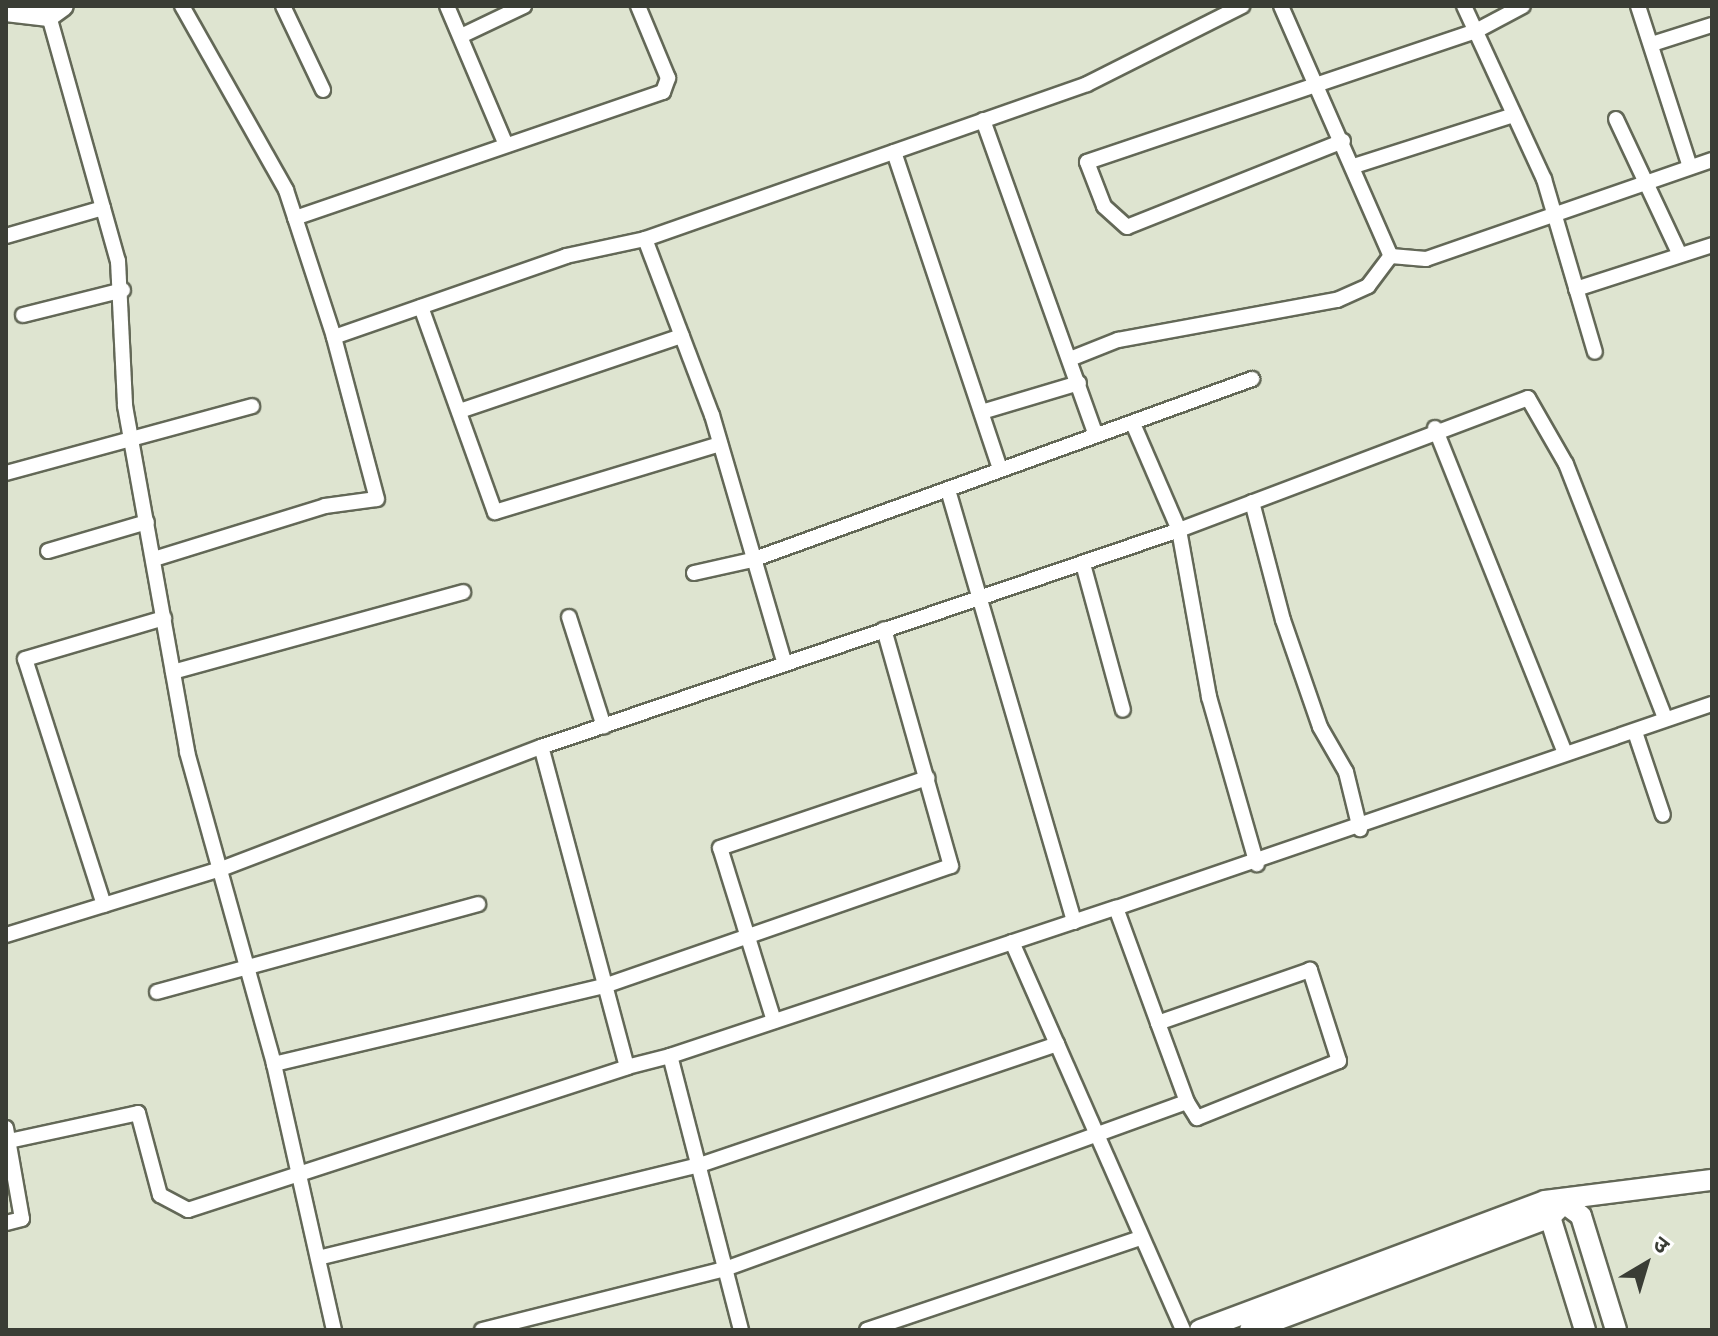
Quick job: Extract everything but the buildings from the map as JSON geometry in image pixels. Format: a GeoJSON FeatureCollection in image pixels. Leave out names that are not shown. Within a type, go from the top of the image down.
{"type":"FeatureCollection","features":[{"type":"Feature","properties":{"kind":"street"},"geometry":{"type":"LineString","coordinates":[[154,559],[325,506],[377,499],[334,337],[295,218],[182,6]]}},
{"type":"Feature","properties":{"kind":"street"},"geometry":{"type":"LineString","coordinates":[[283,6],[323,90]]}},
{"type":"Feature","properties":{"kind":"street"},"geometry":{"type":"LineString","coordinates":[[447,6],[506,145]]}},
{"type":"Feature","properties":{"kind":"street"},"geometry":{"type":"LineString","coordinates":[[461,36],[524,6]]}},
{"type":"Feature","properties":{"kind":"street"},"geometry":{"type":"LineString","coordinates":[[295,218],[663,92],[668,78],[638,6]]}},
{"type":"Feature","properties":{"kind":"street"},"geometry":{"type":"LineString","coordinates":[[334,337],[566,256],[645,239],[1087,84],[1242,6]]}},
{"type":"Feature","properties":{"kind":"street"},"geometry":{"type":"LineString","coordinates":[[1281,6],[1320,86],[1391,256]]}},
{"type":"Feature","properties":{"kind":"street"},"geometry":{"type":"LineString","coordinates":[[1464,6],[1514,115],[1553,212],[1595,352]]}},
{"type":"Feature","properties":{"kind":"street"},"geometry":{"type":"LineString","coordinates":[[1343,141],[1127,227],[1104,206],[1087,162],[1239,106],[1320,86],[1476,31],[1523,6]]}},
{"type":"Feature","properties":{"kind":"street"},"geometry":{"type":"LineString","coordinates":[[1638,6],[1690,167]]}},
{"type":"Feature","properties":{"kind":"street"},"geometry":{"type":"LineString","coordinates":[[6,11],[56,11],[123,290],[131,440],[187,752],[274,1064],[334,1330]]}},
{"type":"Feature","properties":{"kind":"street"},"geometry":{"type":"LineString","coordinates":[[1652,44],[1712,25]]}},
{"type":"Feature","properties":{"kind":"street"},"geometry":{"type":"LineString","coordinates":[[1354,166],[1514,115]]}},
{"type":"Feature","properties":{"kind":"street"},"geometry":{"type":"LineString","coordinates":[[1616,119],[1680,255]]}},
{"type":"Feature","properties":{"kind":"street"},"geometry":{"type":"LineString","coordinates":[[983,120],[1095,432]]}},
{"type":"Feature","properties":{"kind":"street"},"geometry":{"type":"LineString","coordinates":[[894,152],[985,411],[1000,468]]}},
{"type":"Feature","properties":{"kind":"street"},"geometry":{"type":"LineString","coordinates":[[1391,256],[1426,259],[1553,212],[1712,160]]}},
{"type":"Feature","properties":{"kind":"street"},"geometry":{"type":"LineString","coordinates":[[6,236],[103,208]]}},
{"type":"Feature","properties":{"kind":"street"},"geometry":{"type":"LineString","coordinates":[[645,239],[720,444],[785,664]]}},
{"type":"Feature","properties":{"kind":"street"},"geometry":{"type":"LineString","coordinates":[[1576,289],[1712,245]]}},
{"type":"Feature","properties":{"kind":"street"},"geometry":{"type":"LineString","coordinates":[[1070,359],[1118,340],[1337,300],[1368,286],[1391,256]]}},
{"type":"Feature","properties":{"kind":"street"},"geometry":{"type":"LineString","coordinates":[[23,315],[123,290]]}},
{"type":"Feature","properties":{"kind":"street"},"geometry":{"type":"LineString","coordinates":[[421,307],[463,410],[495,512],[720,444]]}},
{"type":"Feature","properties":{"kind":"street"},"geometry":{"type":"LineString","coordinates":[[463,410],[682,336]]}},
{"type":"Feature","properties":{"kind":"street"},"geometry":{"type":"LineString","coordinates":[[694,573],[752,560],[948,490],[1095,432],[1134,426],[1252,379]]}},
{"type":"Feature","properties":{"kind":"street"},"geometry":{"type":"LineString","coordinates":[[985,411],[1079,383]]}},
{"type":"Feature","properties":{"kind":"street"},"geometry":{"type":"LineString","coordinates":[[6,935],[221,869],[541,747],[1083,564],[1252,502],[1435,428],[1528,398],[1540,411],[1664,715]]}},
{"type":"Feature","properties":{"kind":"street"},"geometry":{"type":"LineString","coordinates":[[6,473],[252,406]]}},
{"type":"Feature","properties":{"kind":"street"},"geometry":{"type":"LineString","coordinates":[[1134,426],[1179,530],[1209,697],[1257,864]]}},
{"type":"Feature","properties":{"kind":"street"},"geometry":{"type":"LineString","coordinates":[[1435,428],[1565,753]]}},
{"type":"Feature","properties":{"kind":"street"},"geometry":{"type":"LineString","coordinates":[[948,490],[984,598],[1074,922]]}},
{"type":"Feature","properties":{"kind":"street"},"geometry":{"type":"LineString","coordinates":[[1252,502],[1283,620],[1320,727],[1346,772],[1360,829]]}},
{"type":"Feature","properties":{"kind":"street"},"geometry":{"type":"LineString","coordinates":[[48,551],[147,522]]}},
{"type":"Feature","properties":{"kind":"street"},"geometry":{"type":"LineString","coordinates":[[1083,564],[1123,710]]}},
{"type":"Feature","properties":{"kind":"street"},"geometry":{"type":"LineString","coordinates":[[173,672],[463,592]]}},
{"type":"Feature","properties":{"kind":"street"},"geometry":{"type":"LineString","coordinates":[[569,617],[604,727]]}},
{"type":"Feature","properties":{"kind":"street"},"geometry":{"type":"LineString","coordinates":[[104,905],[25,659],[164,618]]}},
{"type":"Feature","properties":{"kind":"street"},"geometry":{"type":"LineString","coordinates":[[274,1064],[603,985],[748,939],[951,866],[884,629]]}},
{"type":"Feature","properties":{"kind":"street"},"geometry":{"type":"LineString","coordinates":[[6,1223],[22,1219],[7,1134],[138,1113],[160,1195],[188,1210],[298,1170],[670,1056],[1257,864],[1565,753],[1636,735],[1664,715],[1712,704]]}},
{"type":"Feature","properties":{"kind":"street"},"geometry":{"type":"LineString","coordinates":[[1636,735],[1663,815]]}},
{"type":"Feature","properties":{"kind":"street"},"geometry":{"type":"LineString","coordinates":[[541,747],[627,1067]]}},
{"type":"Feature","properties":{"kind":"street"},"geometry":{"type":"LineString","coordinates":[[774,1021],[720,848],[927,778]]}},
{"type":"Feature","properties":{"kind":"street"},"geometry":{"type":"LineString","coordinates":[[157,992],[478,904]]}},
{"type":"Feature","properties":{"kind":"street"},"geometry":{"type":"LineString","coordinates":[[1116,908],[1158,1023],[1187,1102],[1197,1118],[1339,1061],[1310,970],[1158,1023]]}},
{"type":"Feature","properties":{"kind":"street"},"geometry":{"type":"LineString","coordinates":[[1012,942],[1093,1136],[1183,1330]]}},
{"type":"Feature","properties":{"kind":"street"},"geometry":{"type":"LineString","coordinates":[[318,1258],[700,1165],[1057,1044]]}},
{"type":"Feature","properties":{"kind":"street"},"geometry":{"type":"LineString","coordinates":[[670,1056],[741,1330]]}},
{"type":"Feature","properties":{"kind":"street"},"geometry":{"type":"LineString","coordinates":[[482,1330],[725,1269],[1187,1102]]}},
{"type":"Feature","properties":{"kind":"street"},"geometry":{"type":"LineString","coordinates":[[1200,1330],[1553,1207],[1712,1180]]}},
{"type":"Feature","properties":{"kind":"street"},"geometry":{"type":"LineString","coordinates":[[1553,1207],[1579,1328]]}},
{"type":"Feature","properties":{"kind":"street"},"geometry":{"type":"LineString","coordinates":[[1250,1330],[1553,1207],[1581,1216],[1616,1330]]}},
{"type":"Feature","properties":{"kind":"street"},"geometry":{"type":"LineString","coordinates":[[867,1330],[1140,1238]]}}]}
